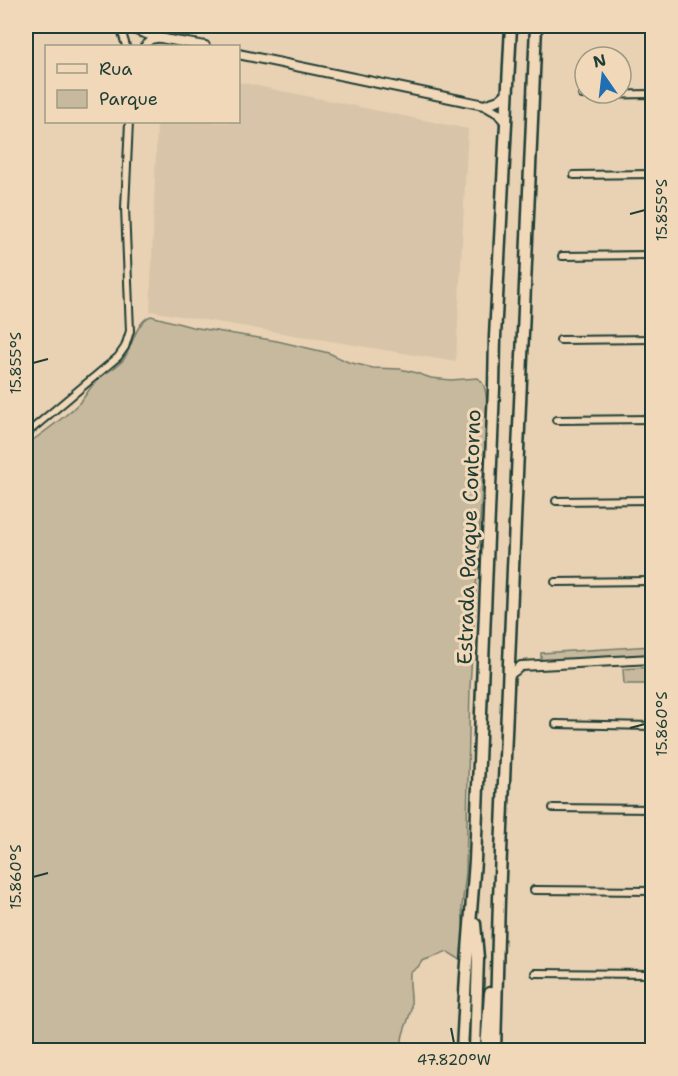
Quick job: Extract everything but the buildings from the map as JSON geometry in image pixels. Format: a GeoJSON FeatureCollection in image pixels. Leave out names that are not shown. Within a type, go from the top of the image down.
{"type":"FeatureCollection","features":[{"type":"Feature","properties":{"kind":"highway","name":"Estrada Parque Contorno"},"geometry":{"type":"LineString","coordinates":[[462,1050],[473,888],[495,337],[511,26]]}},
{"type":"Feature","properties":{"kind":"highway"},"geometry":{"type":"LineString","coordinates":[[495,1050],[508,676],[536,26]]}},
{"type":"Feature","properties":{"kind":"highway"},"geometry":{"type":"LineString","coordinates":[[486,1050],[493,932],[500,879]]}},
{"type":"Feature","properties":{"kind":"highway"},"geometry":{"type":"LineString","coordinates":[[473,888],[478,958],[475,1050]]}},
{"type":"Feature","properties":{"kind":"street"},"geometry":{"type":"LineString","coordinates":[[120,26],[126,45]]}},
{"type":"Feature","properties":{"kind":"street"},"geometry":{"type":"LineString","coordinates":[[128,26],[139,32],[200,45]]}},
{"type":"Feature","properties":{"kind":"street"},"geometry":{"type":"LineString","coordinates":[[145,45],[151,40],[165,38]]}},
{"type":"Feature","properties":{"kind":"street"},"geometry":{"type":"LineString","coordinates":[[240,54],[484,105],[498,113],[506,123]]}},
{"type":"Feature","properties":{"kind":"street"},"geometry":{"type":"LineString","coordinates":[[484,105],[499,100],[508,92]]}},
{"type":"Feature","properties":{"kind":"street"},"geometry":{"type":"LineString","coordinates":[[633,95],[652,94]]}},
{"type":"Feature","properties":{"kind":"street"},"geometry":{"type":"LineString","coordinates":[[26,434],[118,357],[125,347],[130,331],[125,208],[129,123]]}},
{"type":"Feature","properties":{"kind":"street"},"geometry":{"type":"LineString","coordinates":[[574,175],[652,174]]}},
{"type":"Feature","properties":{"kind":"street"},"geometry":{"type":"LineString","coordinates":[[562,256],[652,255]]}},
{"type":"Feature","properties":{"kind":"street"},"geometry":{"type":"LineString","coordinates":[[561,340],[652,339]]}},
{"type":"Feature","properties":{"kind":"street"},"geometry":{"type":"LineString","coordinates":[[556,420],[652,419]]}},
{"type":"Feature","properties":{"kind":"street"},"geometry":{"type":"LineString","coordinates":[[556,501],[652,500]]}},
{"type":"Feature","properties":{"kind":"street"},"geometry":{"type":"LineString","coordinates":[[555,582],[652,581]]}},
{"type":"Feature","properties":{"kind":"street"},"geometry":{"type":"LineString","coordinates":[[509,659],[521,666],[652,659]]}},
{"type":"Feature","properties":{"kind":"street"},"geometry":{"type":"LineString","coordinates":[[508,676],[521,666]]}},
{"type":"Feature","properties":{"kind":"street"},"geometry":{"type":"LineString","coordinates":[[556,724],[652,726]]}},
{"type":"Feature","properties":{"kind":"street"},"geometry":{"type":"LineString","coordinates":[[553,808],[652,809]]}},
{"type":"Feature","properties":{"kind":"street"},"geometry":{"type":"LineString","coordinates":[[534,890],[652,891]]}},
{"type":"Feature","properties":{"kind":"street"},"geometry":{"type":"LineString","coordinates":[[535,973],[652,974]]}},
{"type":"Feature","properties":{"kind":"shaded area"},"geometry":{"type":"Polygon","coordinates":[[[240,82],[468,129],[456,362],[150,311],[157,123],[240,123],[240,82]]]}},
{"type":"Feature","properties":{"kind":"green space"},"geometry":{"type":"Polygon","coordinates":[[[151,316],[192,327],[277,341],[329,353],[348,362],[373,368],[400,369],[431,378],[451,380],[478,378],[484,387],[487,399],[486,424],[470,687],[466,872],[462,907],[466,957],[459,959],[448,952],[422,961],[410,973],[411,1008],[402,1038],[402,1050],[26,1050],[26,445],[66,415],[81,401],[98,379],[124,359],[138,329],[151,316]]]}},
{"type":"Feature","properties":{"kind":"green space"},"geometry":{"type":"Polygon","coordinates":[[[652,646],[652,654],[541,661],[541,653],[652,646]]]}},
{"type":"Feature","properties":{"kind":"green space"},"geometry":{"type":"Polygon","coordinates":[[[652,667],[652,684],[624,684],[623,669],[652,667]]]}}]}
